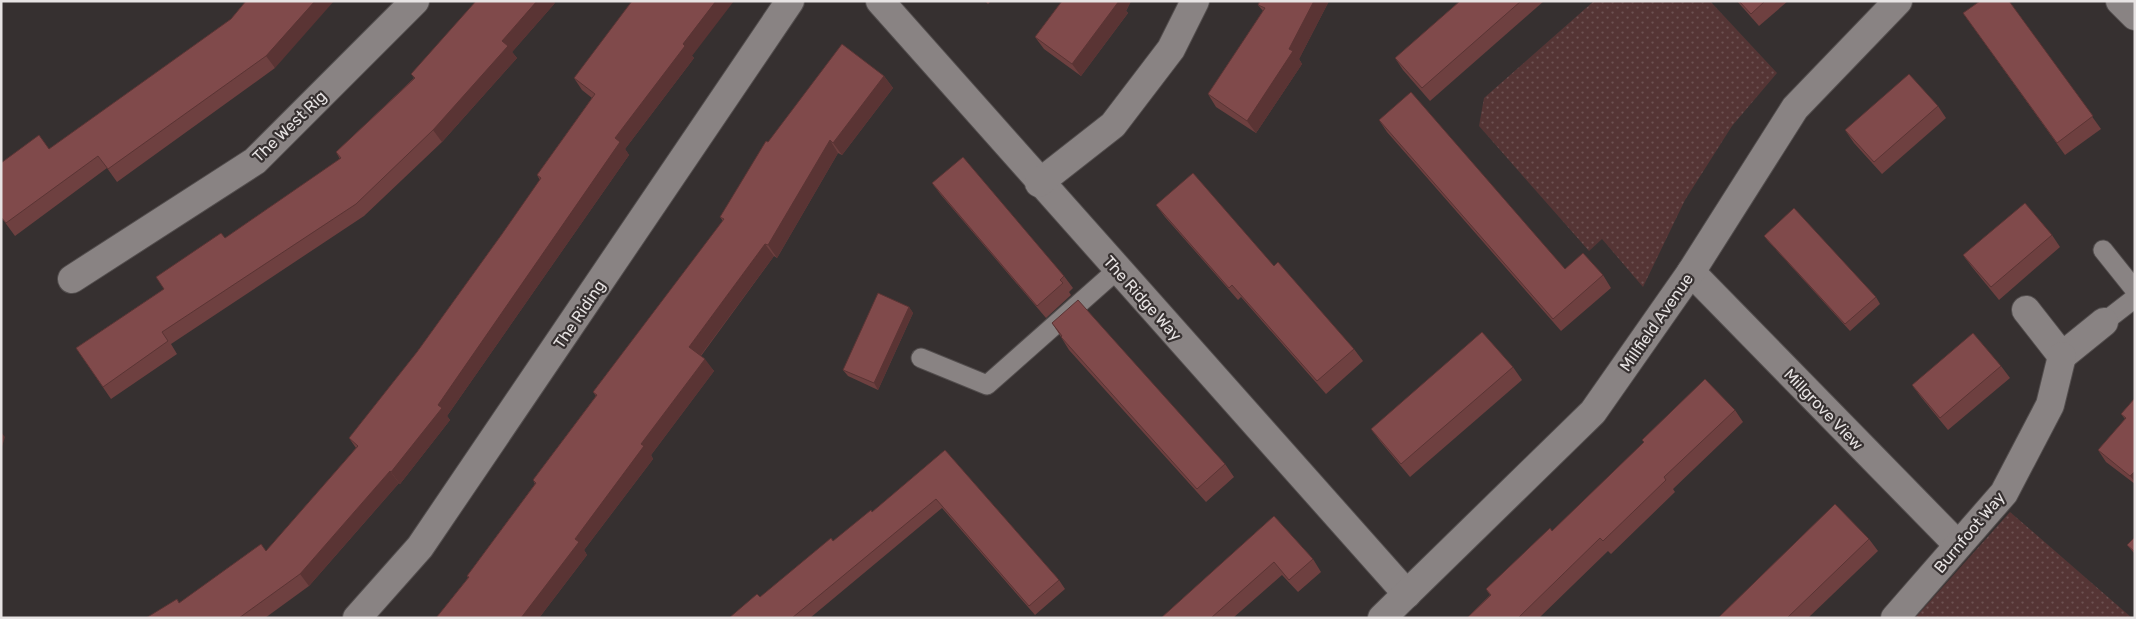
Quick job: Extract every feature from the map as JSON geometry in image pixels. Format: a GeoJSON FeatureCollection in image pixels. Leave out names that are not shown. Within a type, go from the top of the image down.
{"type":"FeatureCollection","features":[{"type":"Feature","properties":{"kind":"street","name":"The West Rig"},"geometry":{"type":"LineString","coordinates":[[72,279],[255,161],[415,1]]}},
{"type":"Feature","properties":{"kind":"street","name":"The Riding"},"geometry":{"type":"LineString","coordinates":[[357,618],[420,547],[790,1]]}},
{"type":"Feature","properties":{"kind":"street","name":"The Ridge Way"},"geometry":{"type":"LineString","coordinates":[[880,1],[1117,270],[1407,594]]}},
{"type":"Feature","properties":{"kind":"street"},"geometry":{"type":"LineString","coordinates":[[1039,182],[1113,125],[1171,49],[1195,1]]}},
{"type":"Feature","properties":{"kind":"street","name":"Millfield Avenue"},"geometry":{"type":"LineString","coordinates":[[1382,618],[1593,412],[1692,272],[1795,108],[1898,1]]}},
{"type":"Feature","properties":{"kind":"street"},"geometry":{"type":"LineString","coordinates":[[2120,1],[2135,16]]}},
{"type":"Feature","properties":{"kind":"street","name":"Millgrove View"},"geometry":{"type":"LineString","coordinates":[[1692,272],[1958,545]]}},
{"type":"Feature","properties":{"kind":"street"},"geometry":{"type":"LineString","coordinates":[[2026,310],[2062,356],[2104,322]]}},
{"type":"Feature","properties":{"kind":"street","name":"Burnfoot Way"},"geometry":{"type":"LineString","coordinates":[[1895,618],[2004,493],[2050,405],[2062,356]]}},
{"type":"Feature","properties":{"kind":"lane"},"geometry":{"type":"LineString","coordinates":[[2102,250],[2135,290]]}},
{"type":"Feature","properties":{"kind":"lane"},"geometry":{"type":"LineString","coordinates":[[921,358],[987,385],[1117,270]]}},
{"type":"Feature","properties":{"kind":"lane"},"geometry":{"type":"LineString","coordinates":[[2104,322],[2135,298]]}},
{"type":"Feature","properties":{"kind":"shaded area"},"geometry":{"type":"Polygon","coordinates":[[[1594,1],[1710,1],[1777,73],[1732,126],[1685,200],[1643,287],[1602,239],[1589,251],[1479,126],[1484,98],[1594,1]]]}},
{"type":"Feature","properties":{"kind":"shaded area"},"geometry":{"type":"Polygon","coordinates":[[[2010,512],[2132,618],[1915,618],[2010,512]]]}},
{"type":"Feature","properties":{"kind":"building"},"geometry":{"type":"Polygon","coordinates":[[[246,1],[315,1],[266,56],[108,169],[98,156],[6,223],[1,217],[1,163],[39,135],[49,149],[231,19],[246,1]]]}},
{"type":"Feature","properties":{"kind":"building"},"geometry":{"type":"Polygon","coordinates":[[[476,1],[537,1],[502,41],[508,46],[433,130],[356,204],[162,332],[168,341],[103,387],[76,348],[164,289],[156,277],[221,233],[225,238],[341,158],[336,152],[415,78],[411,74],[476,1]]]}},
{"type":"Feature","properties":{"kind":"building"},"geometry":{"type":"Polygon","coordinates":[[[632,1],[716,1],[683,44],[685,46],[615,138],[620,142],[438,405],[442,408],[391,472],[300,574],[239,618],[146,618],[177,599],[179,603],[261,544],[266,551],[358,446],[349,438],[417,352],[502,234],[541,178],[537,175],[595,94],[574,78],[632,1]]]}},
{"type":"Feature","properties":{"kind":"building"},"geometry":{"type":"Polygon","coordinates":[[[1062,1],[1119,1],[1072,64],[1035,37],[1062,1]]]}},
{"type":"Feature","properties":{"kind":"building"},"geometry":{"type":"Polygon","coordinates":[[[1260,1],[1314,1],[1289,49],[1293,51],[1247,121],[1208,94],[1265,8],[1258,5],[1260,1]]]}},
{"type":"Feature","properties":{"kind":"building"},"geometry":{"type":"Polygon","coordinates":[[[1460,1],[1521,1],[1422,88],[1395,58],[1460,1]]]}},
{"type":"Feature","properties":{"kind":"building"},"geometry":{"type":"Polygon","coordinates":[[[1739,1],[1765,1],[1751,14],[1739,1]]]}},
{"type":"Feature","properties":{"kind":"building"},"geometry":{"type":"Polygon","coordinates":[[[1980,1],[2009,1],[2093,116],[2057,143],[1963,13],[1980,1]]]}},
{"type":"Feature","properties":{"kind":"building"},"geometry":{"type":"Polygon","coordinates":[[[842,44],[884,76],[833,143],[830,140],[768,245],[765,244],[689,347],[705,359],[641,444],[644,446],[575,539],[579,542],[521,618],[436,618],[469,577],[467,576],[536,483],[533,480],[597,395],[593,392],[724,219],[720,217],[766,141],[768,142],[842,44]]]}},
{"type":"Feature","properties":{"kind":"building"},"geometry":{"type":"Polygon","coordinates":[[[1909,74],[1938,106],[1874,162],[1845,130],[1909,74]]]}},
{"type":"Feature","properties":{"kind":"building"},"geometry":{"type":"Polygon","coordinates":[[[1411,92],[1565,269],[1583,253],[1603,275],[1553,319],[1379,120],[1411,92]]]}},
{"type":"Feature","properties":{"kind":"building"},"geometry":{"type":"Polygon","coordinates":[[[963,157],[1064,276],[1060,280],[1063,283],[1037,306],[932,183],[963,157]]]}},
{"type":"Feature","properties":{"kind":"building"},"geometry":{"type":"Polygon","coordinates":[[[1193,173],[1274,266],[1278,262],[1354,349],[1317,381],[1232,285],[1229,288],[1156,205],[1193,173]]]}},
{"type":"Feature","properties":{"kind":"building"},"geometry":{"type":"Polygon","coordinates":[[[2025,203],[2052,235],[1991,287],[1963,255],[2025,203]]]}},
{"type":"Feature","properties":{"kind":"building"},"geometry":{"type":"Polygon","coordinates":[[[1794,208],[1876,297],[1845,324],[1764,236],[1794,208]]]}},
{"type":"Feature","properties":{"kind":"building"},"geometry":{"type":"Polygon","coordinates":[[[878,293],[909,307],[874,383],[843,370],[878,293]]]}},
{"type":"Feature","properties":{"kind":"building"},"geometry":{"type":"Polygon","coordinates":[[[1078,300],[1225,464],[1197,489],[1061,337],[1052,323],[1078,300]]]}},
{"type":"Feature","properties":{"kind":"building"},"geometry":{"type":"Polygon","coordinates":[[[1482,332],[1513,367],[1401,464],[1371,429],[1482,332]]]}},
{"type":"Feature","properties":{"kind":"building"},"geometry":{"type":"Polygon","coordinates":[[[1973,333],[2001,366],[1940,418],[1912,385],[1973,333]]]}},
{"type":"Feature","properties":{"kind":"building"},"geometry":{"type":"Polygon","coordinates":[[[1705,379],[1735,410],[1664,477],[1666,480],[1603,541],[1600,538],[1518,618],[1467,618],[1491,595],[1486,589],[1550,528],[1552,531],[1644,442],[1642,440],[1705,379]]]}},
{"type":"Feature","properties":{"kind":"building"},"geometry":{"type":"Polygon","coordinates":[[[2135,398],[2135,471],[2130,476],[2098,450],[2126,418],[2121,414],[2135,398]]]}},
{"type":"Feature","properties":{"kind":"building"},"geometry":{"type":"Polygon","coordinates":[[[945,450],[1059,580],[1029,606],[936,499],[792,618],[729,618],[757,594],[760,597],[831,538],[833,541],[871,510],[872,512],[945,450]]]}},
{"type":"Feature","properties":{"kind":"building"},"geometry":{"type":"Polygon","coordinates":[[[1835,504],[1869,539],[1787,618],[1718,618],[1835,504]]]}},
{"type":"Feature","properties":{"kind":"building"},"geometry":{"type":"Polygon","coordinates":[[[1274,516],[1313,559],[1289,580],[1274,562],[1211,618],[1161,618],[1274,516]]]}},
{"type":"Feature","properties":{"kind":"building"},"geometry":{"type":"Polygon","coordinates":[[[2135,537],[2135,552],[2127,545],[2135,537]]]}}]}
